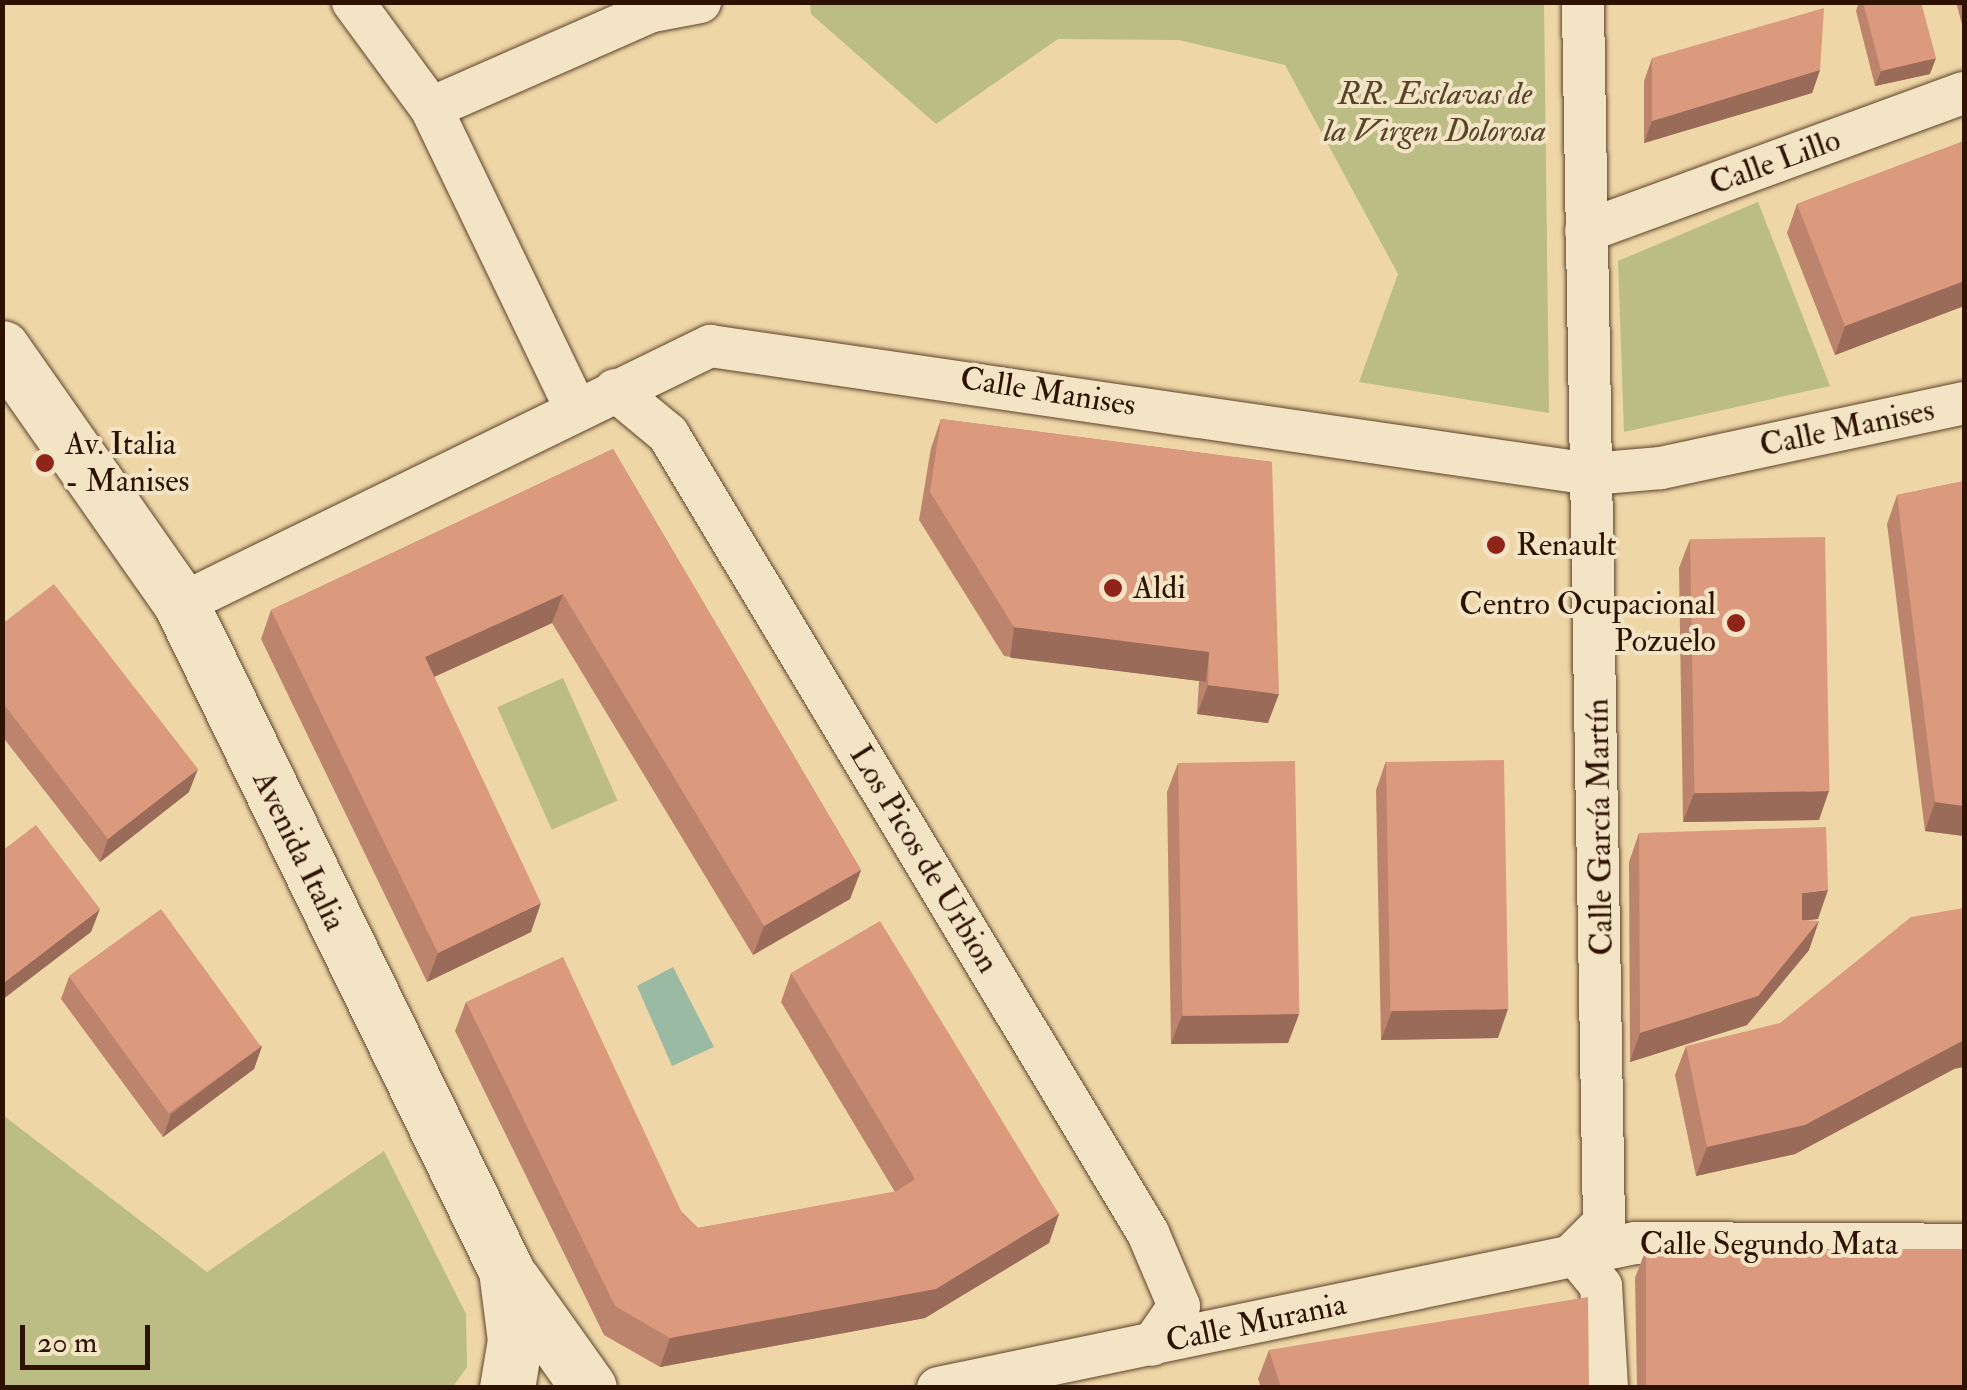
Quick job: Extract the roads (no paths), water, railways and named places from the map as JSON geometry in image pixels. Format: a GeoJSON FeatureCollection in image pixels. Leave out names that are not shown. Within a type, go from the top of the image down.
{"type":"FeatureCollection","features":[{"type":"Feature","properties":{"kind":"main road","name":"Avenida Italia"},"geometry":{"type":"LineString","coordinates":[[2,348],[181,604],[506,1270],[516,1340],[507,1388]]}},
{"type":"Feature","properties":{"kind":"main road"},"geometry":{"type":"LineString","coordinates":[[506,1270],[589,1388]]}},
{"type":"Feature","properties":{"kind":"street"},"geometry":{"type":"LineString","coordinates":[[353,2],[432,108],[576,409]]}},
{"type":"Feature","properties":{"kind":"street"},"geometry":{"type":"LineString","coordinates":[[432,108],[652,11],[700,2]]}},
{"type":"Feature","properties":{"kind":"street","name":"Calle García Martín"},"geometry":{"type":"LineString","coordinates":[[1574,1253],[1604,1223],[1583,2]]}},
{"type":"Feature","properties":{"kind":"street","name":"Calle Lillo"},"geometry":{"type":"LineString","coordinates":[[1586,231],[1964,93]]}},
{"type":"Feature","properties":{"kind":"street","name":"Calle Manises"},"geometry":{"type":"LineString","coordinates":[[181,604],[710,346],[742,346],[1591,474],[1661,468],[1964,402]]}},
{"type":"Feature","properties":{"kind":"street","name":"Los Picos de Urbion"},"geometry":{"type":"LineString","coordinates":[[615,390],[668,434],[1148,1232],[1179,1306],[1152,1345]]}},
{"type":"Feature","properties":{"kind":"street","name":"Calle Segundo Mata"},"geometry":{"type":"LineString","coordinates":[[1574,1253],[1671,1242],[1964,1244]]}},
{"type":"Feature","properties":{"kind":"street"},"geometry":{"type":"LineString","coordinates":[[1574,1253],[1601,1286],[1607,1388]]}},
{"type":"Feature","properties":{"kind":"street","name":"Calle Murania"},"geometry":{"type":"LineString","coordinates":[[938,1388],[1574,1253]]}},
{"type":"Feature","properties":{"kind":"place","name":"Av. Italia - Manises"},"geometry":{"type":"Point","coordinates":[45,463]}},
{"type":"Feature","properties":{"kind":"place","name":"Renault"},"geometry":{"type":"Point","coordinates":[1496,545]}},
{"type":"Feature","properties":{"kind":"place","name":"Aldi"},"geometry":{"type":"Point","coordinates":[1113,588]}},
{"type":"Feature","properties":{"kind":"place","name":"Centro Ocupacional Pozuelo"},"geometry":{"type":"Point","coordinates":[1736,623]}},
{"type":"Feature","properties":{"kind":"park label","name":"RR. Esclavas de la Virgen Dolorosa"},"geometry":{"type":"Point","coordinates":[1435,114]}}]}
